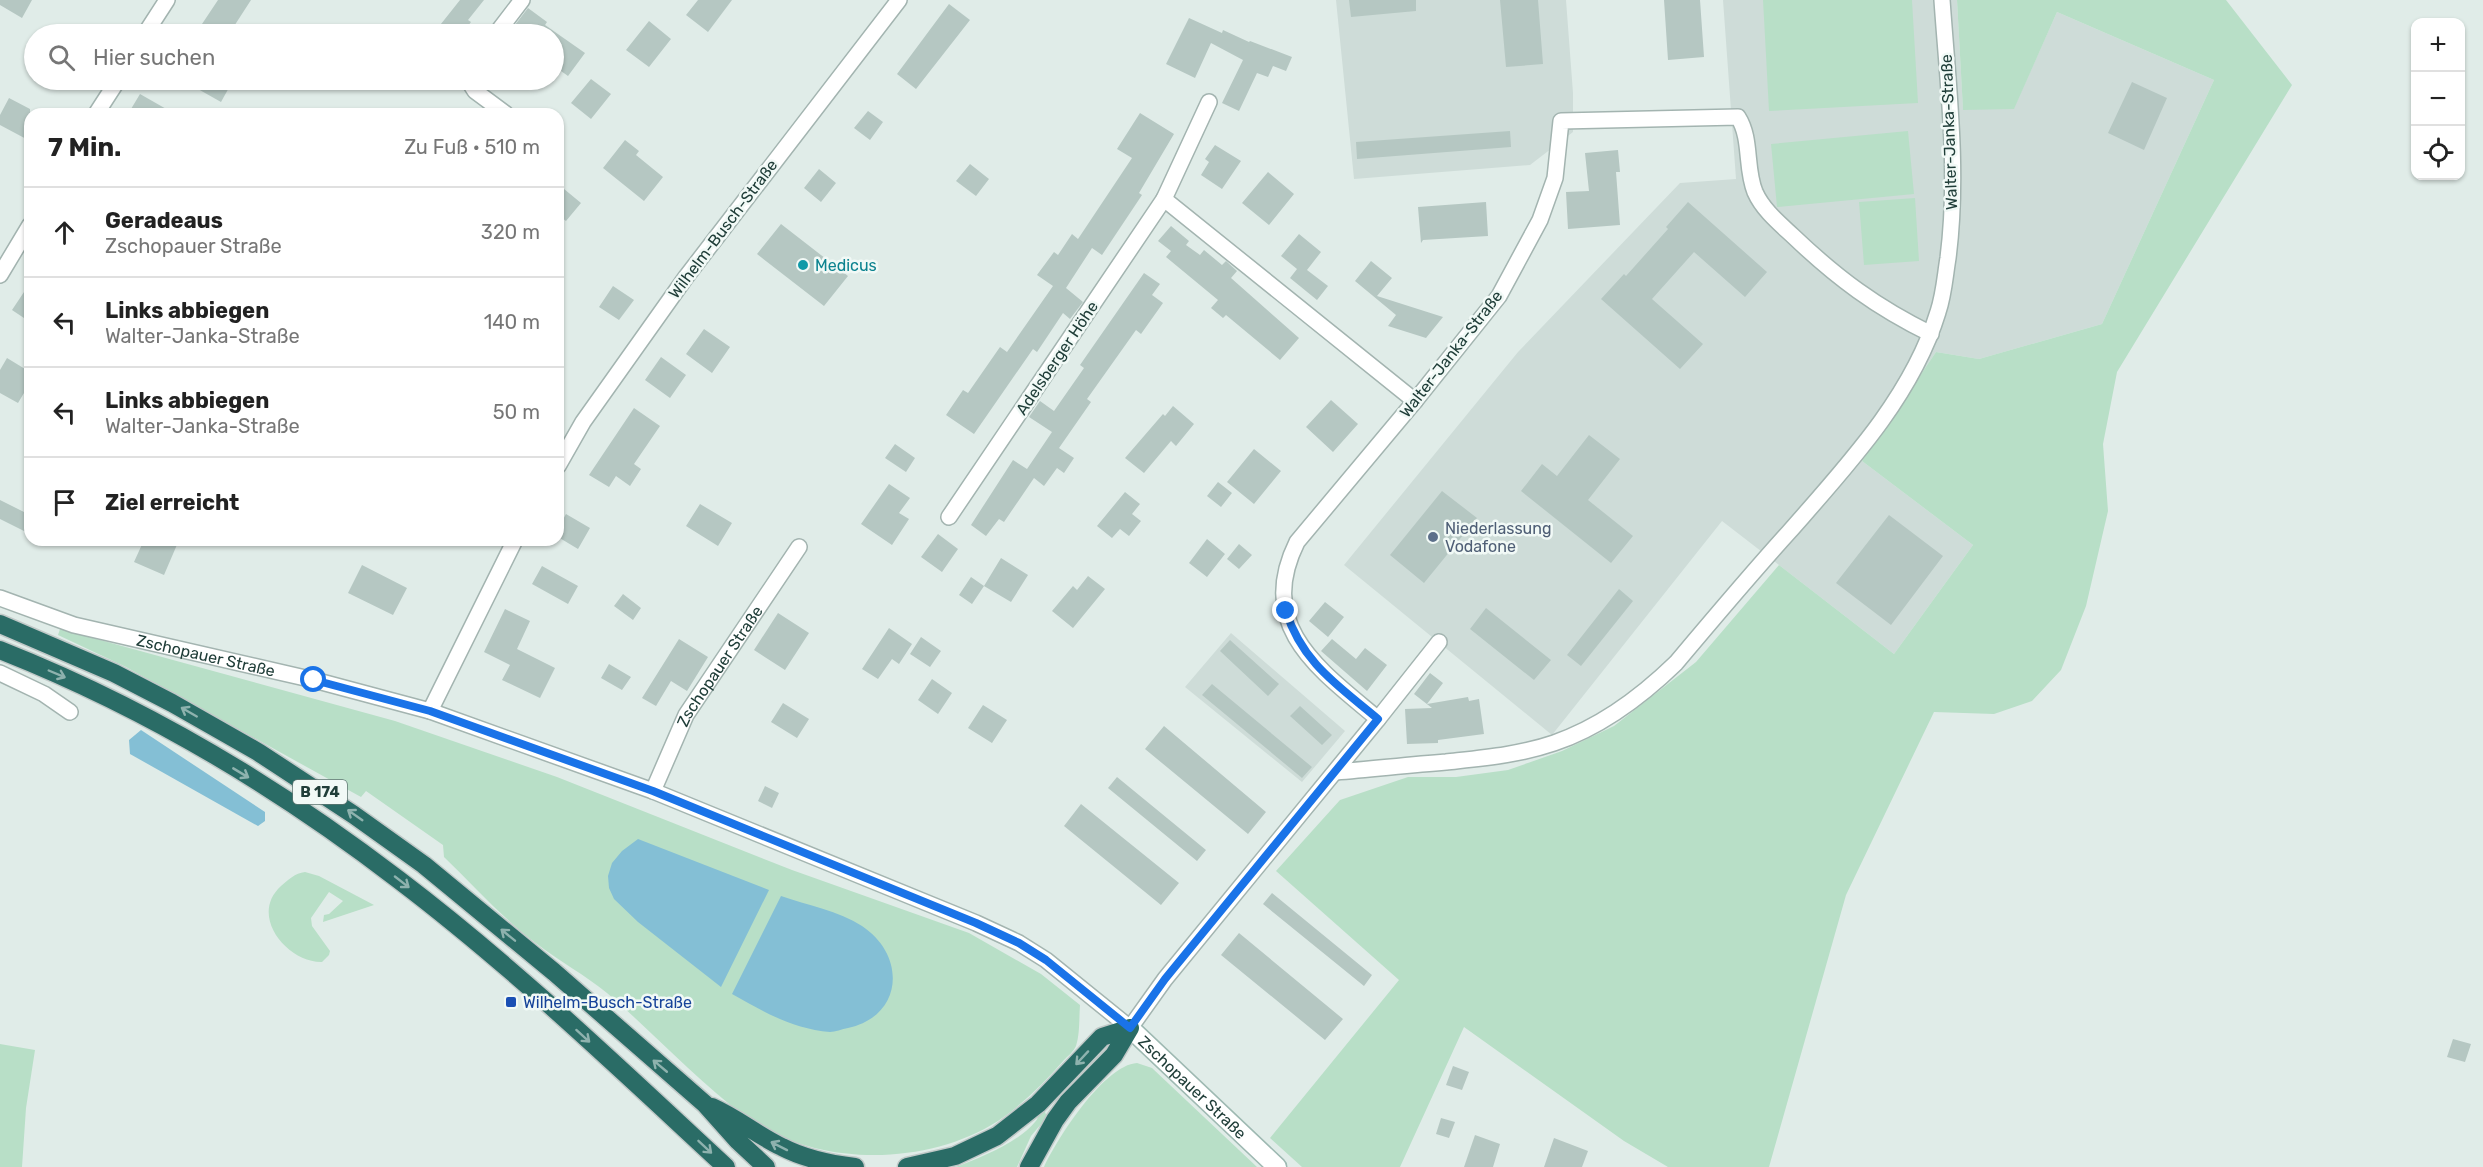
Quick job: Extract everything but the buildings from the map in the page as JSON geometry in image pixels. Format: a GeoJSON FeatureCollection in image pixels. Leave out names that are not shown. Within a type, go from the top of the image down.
{"type":"FeatureCollection","features":[{"type":"Feature","properties":{"kind":"highway","name":"B 174"},"geometry":{"type":"LineString","coordinates":[[0,624],[114,673],[172,703],[258,752],[354,815],[424,865],[554,972],[705,1104],[738,1141],[766,1167]]}},
{"type":"Feature","properties":{"kind":"highway","name":"B 174"},"geometry":{"type":"LineString","coordinates":[[0,650],[74,681],[160,725],[256,782],[347,842],[456,925],[540,997],[726,1167]]}},
{"type":"Feature","properties":{"kind":"highway"},"geometry":{"type":"LineString","coordinates":[[906,1167],[955,1156],[997,1136],[1038,1104],[1102,1037],[1130,1028]]}},
{"type":"Feature","properties":{"kind":"highway"},"geometry":{"type":"LineString","coordinates":[[1029,1167],[1055,1120],[1068,1102],[1114,1055],[1130,1028]]}},
{"type":"Feature","properties":{"kind":"highway"},"geometry":{"type":"LineString","coordinates":[[705,1104],[736,1118],[783,1148],[819,1161],[855,1167]]}},
{"type":"Feature","properties":{"kind":"street"},"geometry":{"type":"LineString","coordinates":[[151,24],[167,0]]}},
{"type":"Feature","properties":{"kind":"street"},"geometry":{"type":"LineString","coordinates":[[504,24],[522,0]]}},
{"type":"Feature","properties":{"kind":"street","name":"Wilhelm-Busch-Straße"},"geometry":{"type":"LineString","coordinates":[[564,455],[583,422],[686,276],[899,0]]}},
{"type":"Feature","properties":{"kind":"street","name":"Walter-Janka-Straße"},"geometry":{"type":"LineString","coordinates":[[1336,772],[1482,758],[1529,750],[1555,743],[1587,729],[1635,698],[1676,663],[1861,448],[1908,379],[1931,333],[1943,292],[1954,202],[1953,147],[1942,0]]}},
{"type":"Feature","properties":{"kind":"street"},"geometry":{"type":"LineString","coordinates":[[100,108],[112,90]]}},
{"type":"Feature","properties":{"kind":"street"},"geometry":{"type":"LineString","coordinates":[[474,90],[498,108]]}},
{"type":"Feature","properties":{"kind":"street","name":"Adelsberger Höhe"},"geometry":{"type":"LineString","coordinates":[[949,517],[1164,199],[1209,102]]}},
{"type":"Feature","properties":{"kind":"street","name":"Walter-Janka-Straße"},"geometry":{"type":"LineString","coordinates":[[1378,719],[1309,658],[1298,643],[1286,611],[1283,591],[1287,561],[1297,542],[1499,296],[1540,220],[1555,178],[1561,121],[1738,117],[1744,126],[1749,175],[1755,193],[1773,217],[1850,286],[1891,314],[1931,333]]}},
{"type":"Feature","properties":{"kind":"street"},"geometry":{"type":"LineString","coordinates":[[1164,199],[1415,401]]}},
{"type":"Feature","properties":{"kind":"street"},"geometry":{"type":"LineString","coordinates":[[0,275],[24,235]]}},
{"type":"Feature","properties":{"kind":"street"},"geometry":{"type":"LineString","coordinates":[[430,711],[512,546]]}},
{"type":"Feature","properties":{"kind":"street","name":"Zschopauer Straße"},"geometry":{"type":"LineString","coordinates":[[653,791],[686,715],[799,547]]}},
{"type":"Feature","properties":{"kind":"street","name":"Zschopauer Straße"},"geometry":{"type":"LineString","coordinates":[[0,598],[74,625],[314,680],[430,711],[653,791],[976,923],[1019,943],[1071,978],[1130,1028],[1277,1167]]}},
{"type":"Feature","properties":{"kind":"street"},"geometry":{"type":"LineString","coordinates":[[1130,1028],[1165,979],[1336,772],[1439,642]]}},
{"type":"Feature","properties":{"kind":"street"},"geometry":{"type":"LineString","coordinates":[[0,673],[44,694],[70,712]]}},
{"type":"Feature","properties":{"kind":"shaded area"},"geometry":{"type":"Polygon","coordinates":[[[1336,0],[1566,0],[1573,93],[1573,132],[1530,165],[1354,179],[1336,0]]]}},
{"type":"Feature","properties":{"kind":"shaded area"},"geometry":{"type":"Polygon","coordinates":[[[1723,0],[1957,0],[1963,109],[2014,108],[2057,12],[2214,80],[2102,324],[1979,359],[1936,352],[1862,461],[1973,545],[1894,654],[1722,521],[1552,735],[1344,565],[1518,352],[1680,183],[1736,179],[1723,0]]]}},
{"type":"Feature","properties":{"kind":"shaded area"},"geometry":{"type":"Polygon","coordinates":[[[1231,633],[1345,731],[1302,782],[1185,687],[1231,633]]]}},
{"type":"Feature","properties":{"kind":"green space"},"geometry":{"type":"Polygon","coordinates":[[[1763,0],[1912,0],[1918,103],[1769,111],[1763,0]]]}},
{"type":"Feature","properties":{"kind":"green space"},"geometry":{"type":"Polygon","coordinates":[[[1957,0],[2226,0],[2292,85],[2117,372],[2103,444],[2108,511],[2086,606],[2061,670],[2032,701],[1994,714],[1934,712],[1846,895],[1769,1167],[1668,1167],[1624,1141],[1464,1027],[1400,1167],[1302,1167],[1270,1138],[1399,980],[1276,871],[1340,800],[1408,777],[1456,777],[1508,770],[1562,751],[1614,726],[1696,662],[1779,565],[1894,654],[1973,545],[1862,461],[1936,352],[1979,359],[2102,324],[2214,80],[2057,12],[2014,109],[1963,110],[1957,0]]]}},
{"type":"Feature","properties":{"kind":"green space"},"geometry":{"type":"Polygon","coordinates":[[[1908,131],[1914,194],[1777,207],[1771,144],[1908,131]]]}},
{"type":"Feature","properties":{"kind":"green space"},"geometry":{"type":"Polygon","coordinates":[[[1915,198],[1919,261],[1864,265],[1859,202],[1915,198]]]}},
{"type":"Feature","properties":{"kind":"green space"},"geometry":{"type":"Polygon","coordinates":[[[60,629],[395,721],[557,777],[792,870],[969,933],[1041,974],[1080,1005],[1076,1046],[1041,1085],[998,1121],[969,1136],[938,1147],[905,1153],[871,1155],[838,1152],[805,1145],[774,1133],[746,1117],[728,1103],[607,993],[512,924],[444,857],[443,845],[366,791],[361,797],[126,667],[58,635],[60,629]]]}},
{"type":"Feature","properties":{"kind":"green space"},"geometry":{"type":"Polygon","coordinates":[[[305,872],[319,876],[374,905],[323,922],[324,915],[329,914],[343,901],[329,892],[311,918],[312,926],[330,951],[322,962],[297,955],[285,946],[276,936],[271,923],[269,911],[272,898],[289,879],[305,872]]]}},
{"type":"Feature","properties":{"kind":"green space"},"geometry":{"type":"Polygon","coordinates":[[[0,1044],[35,1050],[26,1108],[22,1167],[0,1167],[0,1044]]]}},
{"type":"Feature","properties":{"kind":"green space"},"geometry":{"type":"Polygon","coordinates":[[[1137,1063],[1152,1068],[1257,1167],[1044,1167],[1070,1122],[1096,1089],[1124,1067],[1137,1063]]]}},
{"type":"Feature","properties":{"kind":"green space"},"geometry":{"type":"Polygon","coordinates":[[[1042,1111],[1047,1117],[1031,1136],[1017,1167],[956,1167],[1009,1143],[1028,1129],[1042,1111]]]}},
{"type":"Feature","properties":{"kind":"water"},"geometry":{"type":"Polygon","coordinates":[[[141,730],[265,812],[265,821],[258,826],[130,754],[129,740],[141,730]]]}},
{"type":"Feature","properties":{"kind":"water"},"geometry":{"type":"Polygon","coordinates":[[[638,839],[769,890],[721,987],[638,922],[614,899],[609,888],[608,876],[612,863],[622,851],[638,839]]]}},
{"type":"Feature","properties":{"kind":"water"},"geometry":{"type":"Polygon","coordinates":[[[781,896],[843,916],[862,926],[877,939],[887,953],[892,968],[892,984],[888,998],[880,1011],[866,1021],[830,1032],[791,1023],[732,994],[781,896]]]}},
{"type":"Feature","properties":{"kind":"place","name":"Medicus"},"geometry":{"type":"Point","coordinates":[803,265]}},
{"type":"Feature","properties":{"kind":"place","name":"Niederlassung Vodafone"},"geometry":{"type":"Point","coordinates":[1433,537]}},
{"type":"Feature","properties":{"kind":"place","name":"Wilhelm-Busch-Straße"},"geometry":{"type":"Point","coordinates":[511,1002]}},
{"type":"Feature","properties":{"kind":"route"},"geometry":{"type":"LineString","coordinates":[[314,680],[430,711],[653,791],[976,923],[1019,943],[1046,960],[1130,1028],[1165,979],[1378,719],[1309,658],[1293,633],[1286,611]]}}]}
